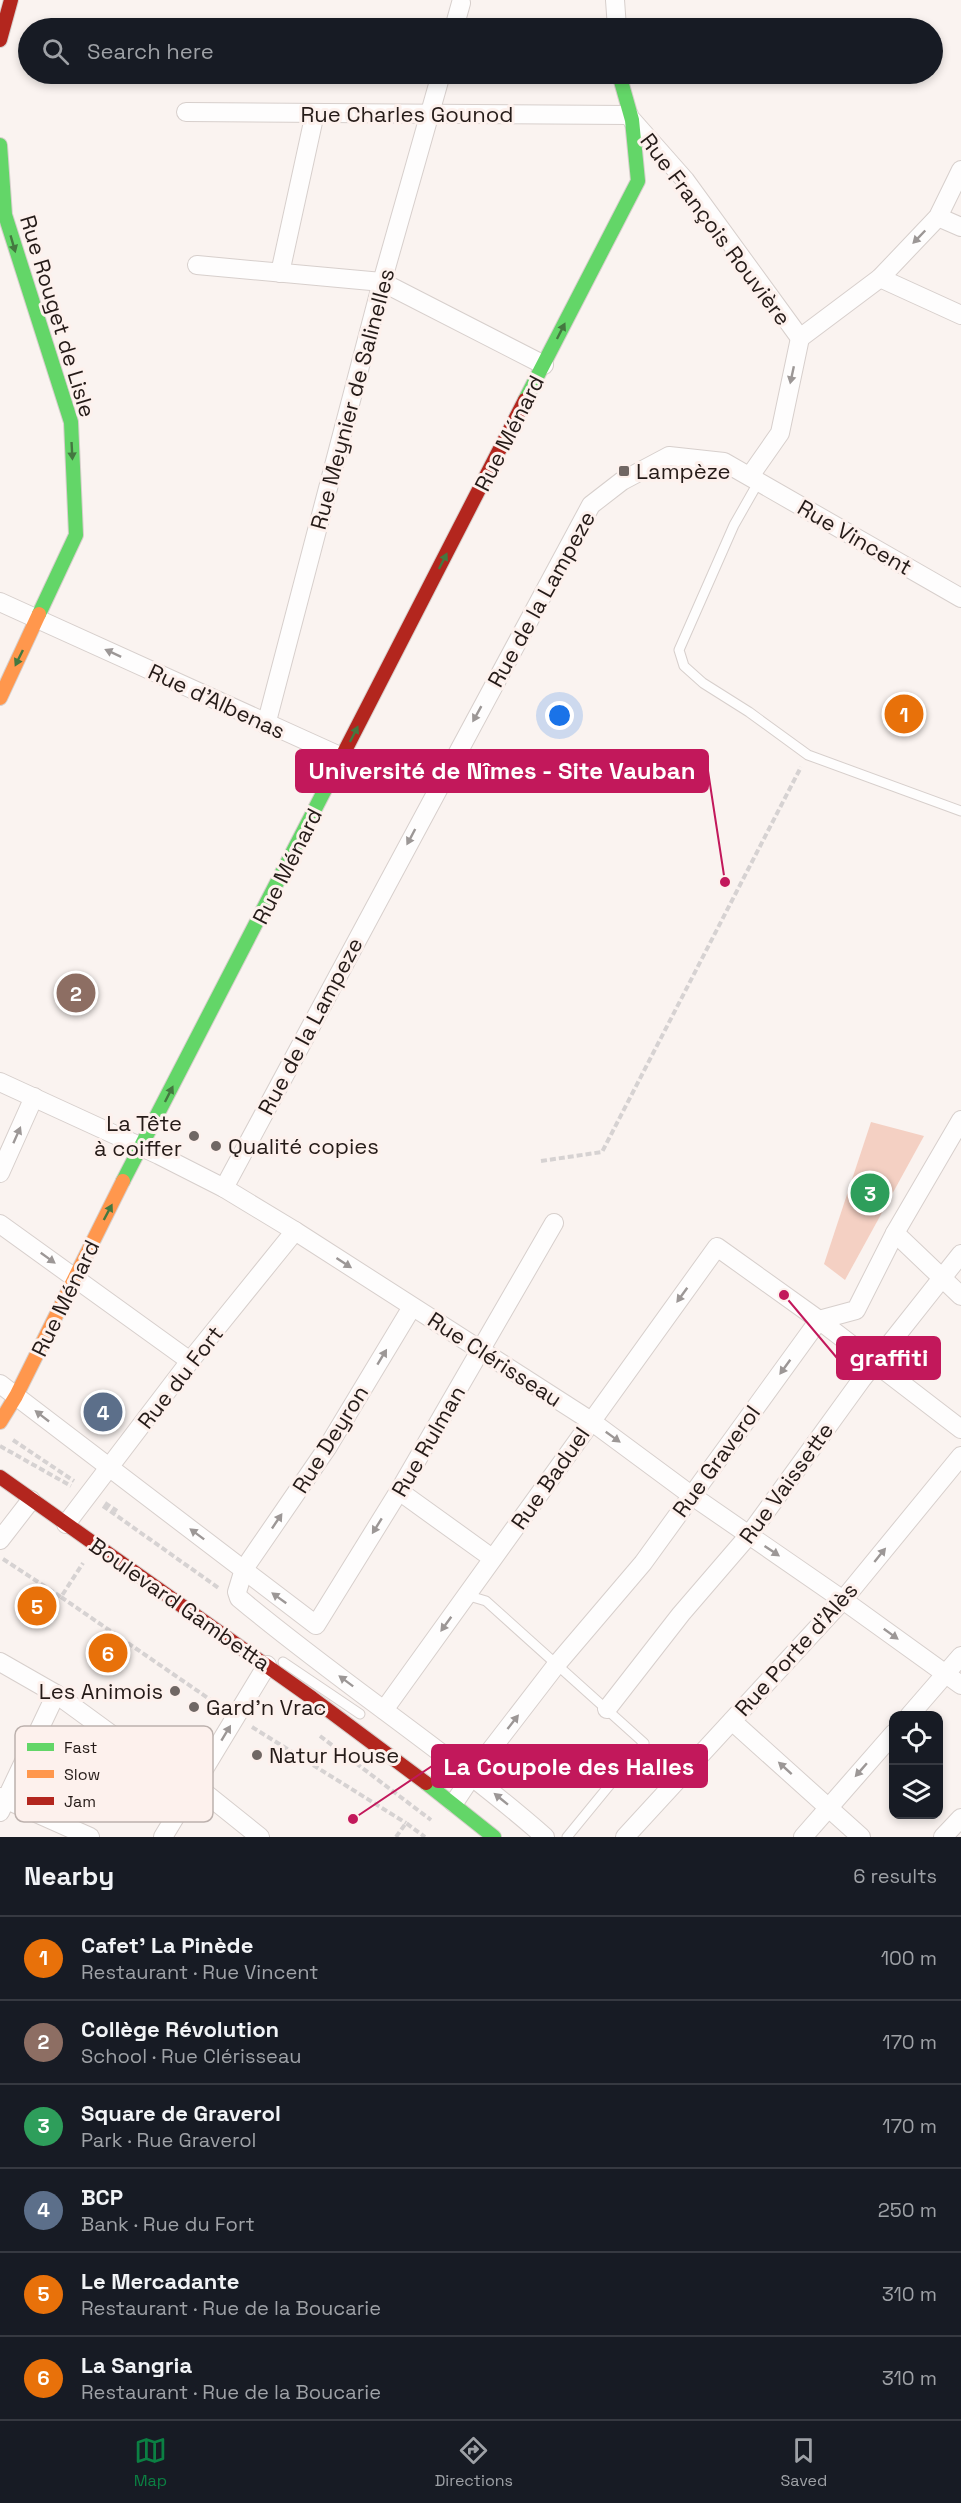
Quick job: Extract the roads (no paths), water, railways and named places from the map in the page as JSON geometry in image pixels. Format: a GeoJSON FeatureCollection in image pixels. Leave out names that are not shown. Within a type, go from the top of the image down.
{"type":"FeatureCollection","features":[{"type":"Feature","properties":{"kind":"street"},"geometry":{"type":"LineString","coordinates":[[0,40],[11,0]]}},
{"type":"Feature","properties":{"kind":"street"},"geometry":{"type":"LineString","coordinates":[[615,0],[616,18]]}},
{"type":"Feature","properties":{"kind":"street"},"geometry":{"type":"LineString","coordinates":[[457,18],[461,3]]}},
{"type":"Feature","properties":{"kind":"street","name":"Rue Meynier de Salinelles"},"geometry":{"type":"LineString","coordinates":[[266,725],[382,282],[438,84]]}},
{"type":"Feature","properties":{"kind":"street"},"geometry":{"type":"LineString","coordinates":[[623,84],[631,117],[638,181]]}},
{"type":"Feature","properties":{"kind":"street","name":"Rue Charles Gounod"},"geometry":{"type":"LineString","coordinates":[[186,112],[631,117]]}},
{"type":"Feature","properties":{"kind":"street"},"geometry":{"type":"LineString","coordinates":[[280,273],[315,113]]}},
{"type":"Feature","properties":{"kind":"street","name":"Rue François Rouvière"},"geometry":{"type":"LineString","coordinates":[[631,117],[685,180],[800,338]]}},
{"type":"Feature","properties":{"kind":"street","name":"Rue Rouget de Lisle"},"geometry":{"type":"LineString","coordinates":[[0,145],[5,215],[71,422],[76,535],[0,698]]}},
{"type":"Feature","properties":{"kind":"street","name":"Rue Ménard"},"geometry":{"type":"LineString","coordinates":[[0,1422],[16,1396],[74,1277],[638,181],[666,159]]}},
{"type":"Feature","properties":{"kind":"street"},"geometry":{"type":"LineString","coordinates":[[754,478],[780,434],[800,338],[880,278],[938,217],[961,170]]}},
{"type":"Feature","properties":{"kind":"street"},"geometry":{"type":"LineString","coordinates":[[938,217],[961,227]]}},
{"type":"Feature","properties":{"kind":"street"},"geometry":{"type":"LineString","coordinates":[[197,265],[382,282],[544,365]]}},
{"type":"Feature","properties":{"kind":"street"},"geometry":{"type":"LineString","coordinates":[[880,278],[961,315]]}},
{"type":"Feature","properties":{"kind":"street","name":"Rue de la Lampeze"},"geometry":{"type":"LineString","coordinates":[[224,1188],[591,505],[622,481],[669,456],[724,462],[754,478]]}},
{"type":"Feature","properties":{"kind":"street","name":"Rue Vincent"},"geometry":{"type":"LineString","coordinates":[[754,478],[961,596]]}},
{"type":"Feature","properties":{"kind":"street","name":"Rue d'Albenas"},"geometry":{"type":"LineString","coordinates":[[0,602],[266,725],[342,757],[439,785]]}},
{"type":"Feature","properties":{"kind":"street","name":"Rue Clérisseau"},"geometry":{"type":"LineString","coordinates":[[0,1082],[142,1147],[224,1188],[295,1231],[591,1421],[691,1495],[961,1685]]}},
{"type":"Feature","properties":{"kind":"street"},"geometry":{"type":"LineString","coordinates":[[0,1173],[34,1096]]}},
{"type":"Feature","properties":{"kind":"street"},"geometry":{"type":"LineString","coordinates":[[819,1320],[856,1310],[895,1233],[961,1120]]}},
{"type":"Feature","properties":{"kind":"street","name":"Rue Rulman"},"geometry":{"type":"LineString","coordinates":[[244,1569],[316,1625],[399,1491],[554,1223]]}},
{"type":"Feature","properties":{"kind":"street"},"geometry":{"type":"LineString","coordinates":[[0,1224],[190,1361]]}},
{"type":"Feature","properties":{"kind":"street","name":"Rue du Fort"},"geometry":{"type":"LineString","coordinates":[[63,1527],[83,1490],[109,1468],[190,1361],[295,1231]]}},
{"type":"Feature","properties":{"kind":"street"},"geometry":{"type":"LineString","coordinates":[[895,1233],[961,1296]]}},
{"type":"Feature","properties":{"kind":"street","name":"Rue Baduel"},"geometry":{"type":"LineString","coordinates":[[384,1710],[717,1247],[819,1320]]}},
{"type":"Feature","properties":{"kind":"street","name":"Rue Vaissette"},"geometry":{"type":"LineString","coordinates":[[607,1709],[681,1614],[749,1535],[875,1363],[961,1254]]}},
{"type":"Feature","properties":{"kind":"street","name":"Rue Deyron"},"geometry":{"type":"LineString","coordinates":[[244,1569],[327,1448],[412,1307]]}},
{"type":"Feature","properties":{"kind":"street"},"geometry":{"type":"LineString","coordinates":[[819,1320],[961,1429]]}},
{"type":"Feature","properties":{"kind":"street","name":"Rue Graverol"},"geometry":{"type":"LineString","coordinates":[[454,1803],[557,1664],[643,1563],[819,1320]]}},
{"type":"Feature","properties":{"kind":"street"},"geometry":{"type":"LineString","coordinates":[[0,1384],[244,1569]]}},
{"type":"Feature","properties":{"kind":"street","name":"Rue Porte d'Alès"},"geometry":{"type":"LineString","coordinates":[[625,1837],[843,1600],[961,1456]]}},
{"type":"Feature","properties":{"kind":"street","name":"Boulevard Gambetta"},"geometry":{"type":"LineString","coordinates":[[0,1477],[28,1503],[267,1664],[454,1803],[494,1837]]}},
{"type":"Feature","properties":{"kind":"street"},"geometry":{"type":"LineString","coordinates":[[399,1491],[492,1558]]}},
{"type":"Feature","properties":{"kind":"street"},"geometry":{"type":"LineString","coordinates":[[0,1540],[28,1503]]}},
{"type":"Feature","properties":{"kind":"street","name":"Boulevard Gambetta"},"geometry":{"type":"LineString","coordinates":[[244,1569],[237,1592],[239,1598],[472,1777],[545,1837]]}},
{"type":"Feature","properties":{"kind":"street"},"geometry":{"type":"LineString","coordinates":[[913,1711],[961,1656]]}},
{"type":"Feature","properties":{"kind":"street"},"geometry":{"type":"LineString","coordinates":[[0,1662],[56,1694],[100,1726]]}},
{"type":"Feature","properties":{"kind":"street"},"geometry":{"type":"LineString","coordinates":[[213,1755],[267,1664]]}},
{"type":"Feature","properties":{"kind":"street"},"geometry":{"type":"LineString","coordinates":[[40,1726],[56,1694]]}},
{"type":"Feature","properties":{"kind":"street"},"geometry":{"type":"LineString","coordinates":[[732,1721],[861,1837]]}},
{"type":"Feature","properties":{"kind":"street"},"geometry":{"type":"LineString","coordinates":[[802,1837],[889,1739]]}},
{"type":"Feature","properties":{"kind":"street"},"geometry":{"type":"LineString","coordinates":[[2,1803],[15,1777]]}},
{"type":"Feature","properties":{"kind":"street"},"geometry":{"type":"LineString","coordinates":[[213,1799],[260,1837]]}},
{"type":"Feature","properties":{"kind":"street"},"geometry":{"type":"LineString","coordinates":[[943,1837],[961,1818]]}},
{"type":"Feature","properties":{"kind":"street"},"geometry":{"type":"LineString","coordinates":[[51,1822],[90,1837]]}},
{"type":"Feature","properties":{"kind":"street"},"geometry":{"type":"LineString","coordinates":[[163,1837],[172,1822]]}},
{"type":"Feature","properties":{"kind":"lane"},"geometry":{"type":"LineString","coordinates":[[754,478],[679,650],[684,666],[703,683],[749,712],[808,755],[961,811]]}},
{"type":"Feature","properties":{"kind":"lane"},"geometry":{"type":"LineString","coordinates":[[0,1488],[28,1503]]}},
{"type":"Feature","properties":{"kind":"lane"},"geometry":{"type":"LineString","coordinates":[[63,1527],[267,1664],[360,1714]]}},
{"type":"Feature","properties":{"kind":"lane"},"geometry":{"type":"LineString","coordinates":[[466,1595],[486,1601],[644,1743],[567,1837]]}},
{"type":"Feature","properties":{"kind":"lane"},"geometry":{"type":"LineString","coordinates":[[184,1609],[232,1630],[252,1643]]}},
{"type":"Feature","properties":{"kind":"lane"},"geometry":{"type":"LineString","coordinates":[[267,1664],[362,1744],[480,1837]]}},
{"type":"Feature","properties":{"kind":"place","name":"Lampèze"},"geometry":{"type":"Point","coordinates":[624,471]}},
{"type":"Feature","properties":{"kind":"place","name":"Cafet' La Pinède"},"geometry":{"type":"Point","coordinates":[904,714]}},
{"type":"Feature","properties":{"kind":"place","name":"Université de Nîmes - Site Vauban"},"geometry":{"type":"Point","coordinates":[725,882]}},
{"type":"Feature","properties":{"kind":"place","name":"Collège Révolution"},"geometry":{"type":"Point","coordinates":[76,993]}},
{"type":"Feature","properties":{"kind":"place","name":"La Tête à coiffer"},"geometry":{"type":"Point","coordinates":[194,1136]}},
{"type":"Feature","properties":{"kind":"place","name":"Qualité copies"},"geometry":{"type":"Point","coordinates":[216,1146]}},
{"type":"Feature","properties":{"kind":"place","name":"Square de Graverol"},"geometry":{"type":"Point","coordinates":[870,1193]}},
{"type":"Feature","properties":{"kind":"place","name":"graffiti"},"geometry":{"type":"Point","coordinates":[784,1295]}},
{"type":"Feature","properties":{"kind":"place","name":"BCP"},"geometry":{"type":"Point","coordinates":[103,1412]}},
{"type":"Feature","properties":{"kind":"place","name":"Le Mercadante"},"geometry":{"type":"Point","coordinates":[37,1606]}},
{"type":"Feature","properties":{"kind":"place","name":"La Sangria"},"geometry":{"type":"Point","coordinates":[108,1653]}},
{"type":"Feature","properties":{"kind":"place","name":"Les Animois"},"geometry":{"type":"Point","coordinates":[175,1691]}},
{"type":"Feature","properties":{"kind":"place","name":"Gard'n Vrac"},"geometry":{"type":"Point","coordinates":[194,1707]}},
{"type":"Feature","properties":{"kind":"place","name":"Natur House"},"geometry":{"type":"Point","coordinates":[257,1755]}},
{"type":"Feature","properties":{"kind":"place","name":"La Coupole des Halles"},"geometry":{"type":"Point","coordinates":[353,1819]}}]}
